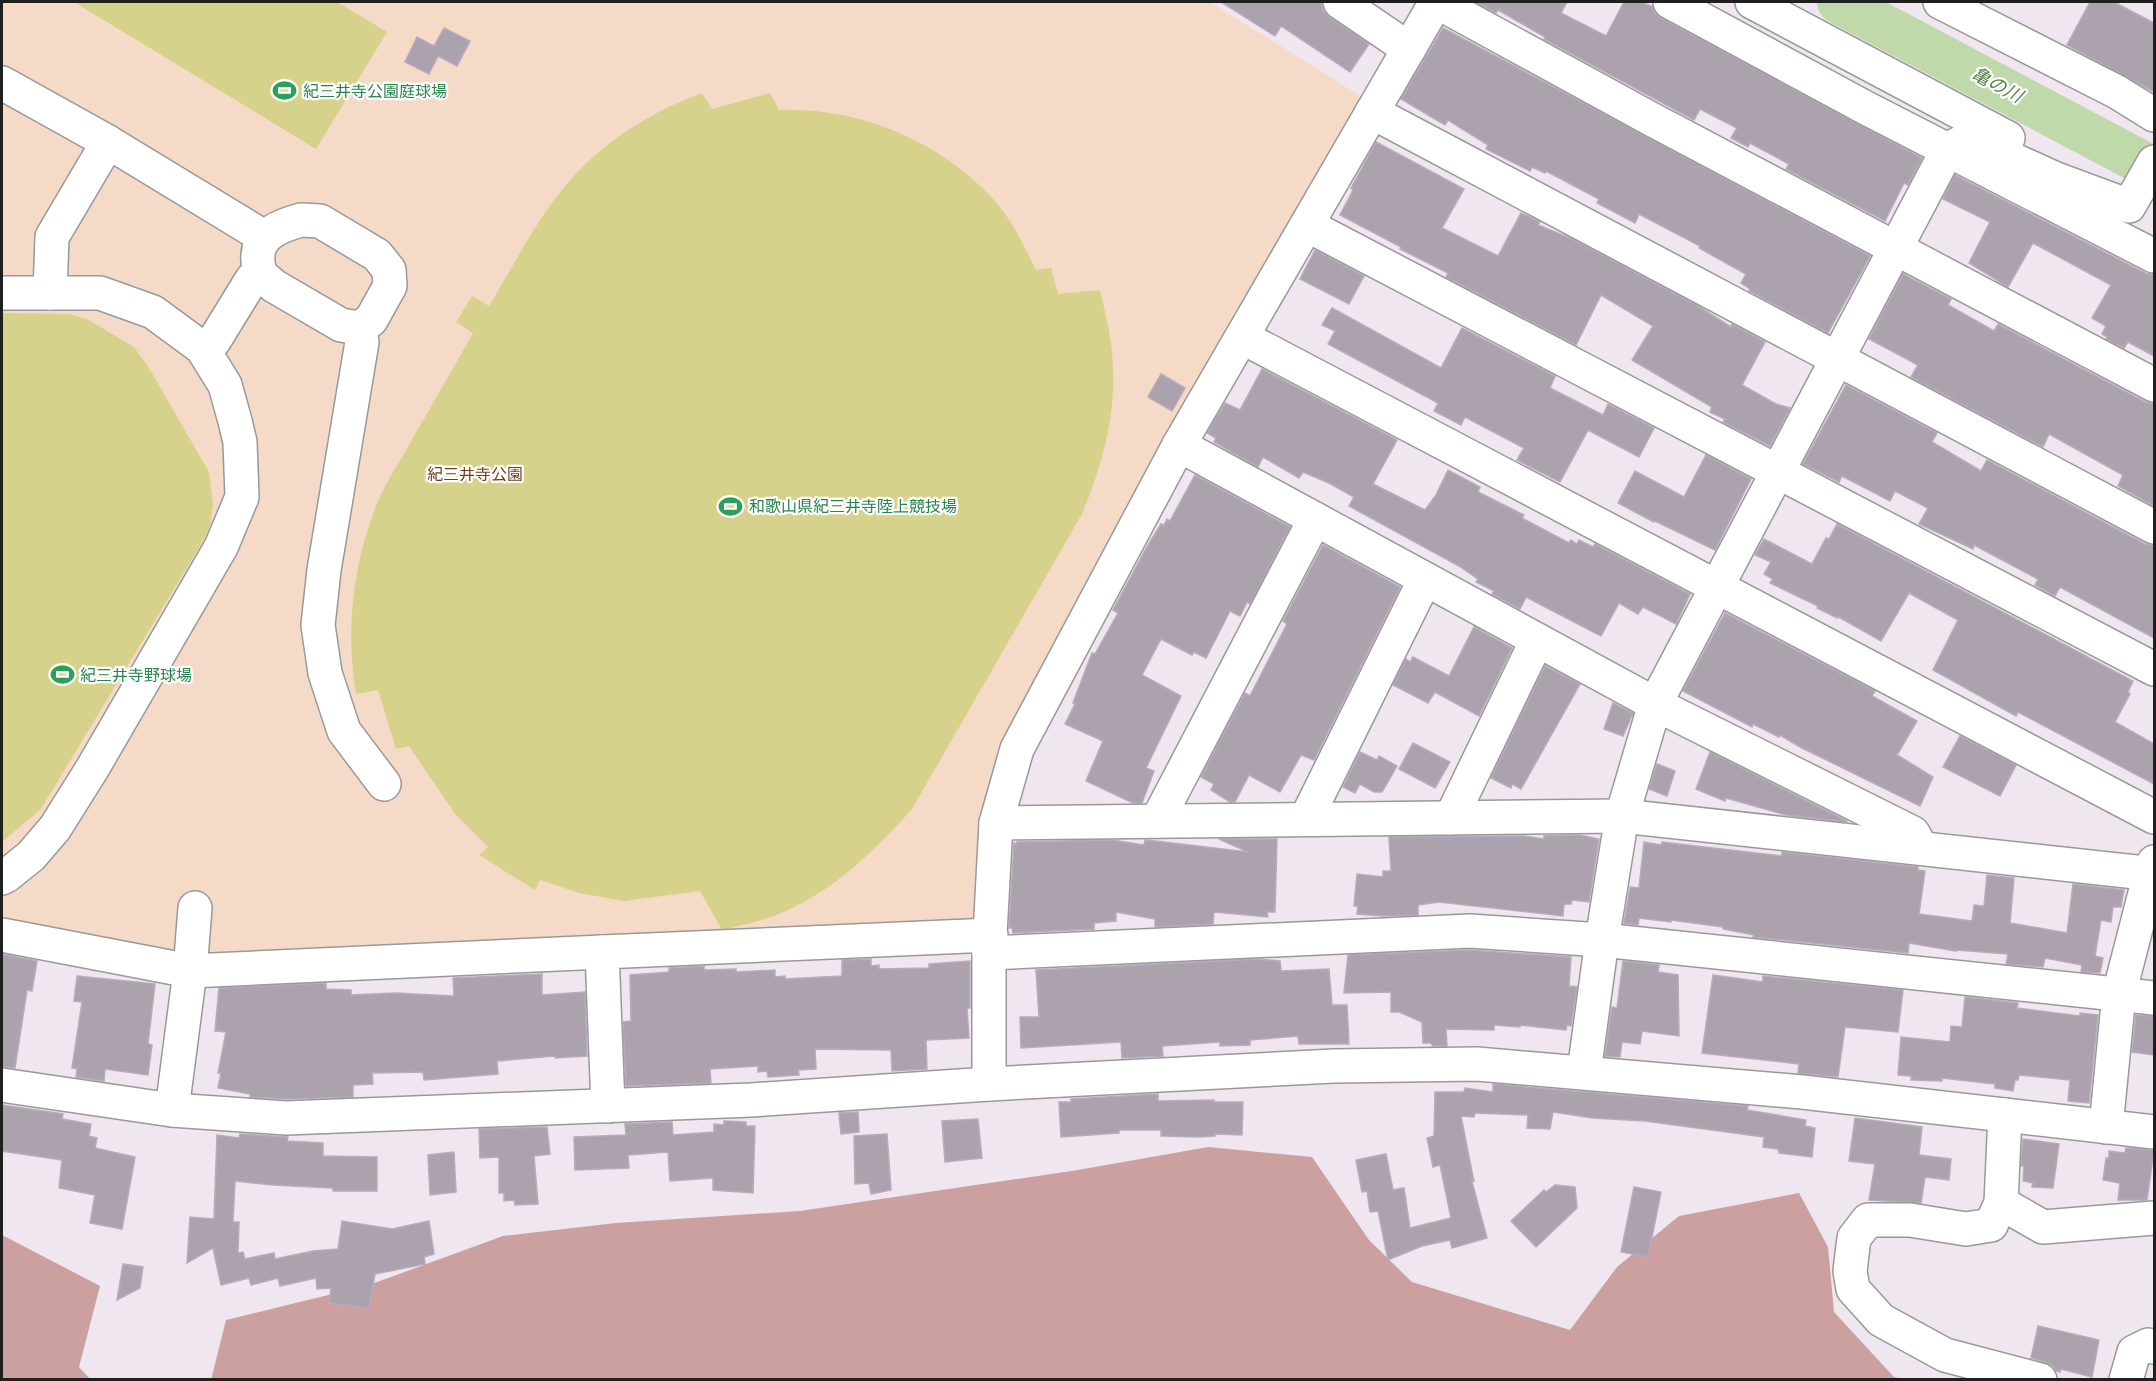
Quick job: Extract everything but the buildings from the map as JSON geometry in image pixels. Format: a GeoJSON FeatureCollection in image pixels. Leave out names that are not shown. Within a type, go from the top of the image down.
{"type":"FeatureCollection","features":[{"type":"Feature","properties":{"kind":"street"},"geometry":{"type":"LineString","coordinates":[[1340,2],[1409,49]]}},
{"type":"Feature","properties":{"kind":"street"},"geometry":{"type":"LineString","coordinates":[[989,1084],[990,944],[996,823],[1017,749],[1179,445],[1436,2],[1651,119],[2154,385]]}},
{"type":"Feature","properties":{"kind":"street"},"geometry":{"type":"LineString","coordinates":[[1670,2],[1866,108],[2154,256]]}},
{"type":"Feature","properties":{"kind":"street"},"geometry":{"type":"LineString","coordinates":[[1752,2],[2047,159],[2056,179]]}},
{"type":"Feature","properties":{"kind":"street"},"geometry":{"type":"LineString","coordinates":[[1940,2],[2117,92],[2154,115]]}},
{"type":"Feature","properties":{"kind":"street"},"geometry":{"type":"LineString","coordinates":[[2,83],[108,142],[264,237]]}},
{"type":"Feature","properties":{"kind":"street"},"geometry":{"type":"LineString","coordinates":[[1372,112],[2154,527]]}},
{"type":"Feature","properties":{"kind":"street"},"geometry":{"type":"LineString","coordinates":[[1584,1072],[1622,816],[1655,704],[1948,149],[1968,139],[2056,179],[2129,206],[2154,162]]}},
{"type":"Feature","properties":{"kind":"street"},"geometry":{"type":"LineString","coordinates":[[50,293],[52,237],[108,142]]}},
{"type":"Feature","properties":{"kind":"street"},"geometry":{"type":"LineString","coordinates":[[301,220],[320,221],[377,255],[388,270],[390,286],[370,320],[359,328],[341,326],[274,286],[260,274],[258,254],[264,237],[284,224],[301,220]]}},
{"type":"Feature","properties":{"kind":"street"},"geometry":{"type":"LineString","coordinates":[[1307,225],[2154,669]]}},
{"type":"Feature","properties":{"kind":"street"},"geometry":{"type":"LineString","coordinates":[[202,348],[214,341],[252,279],[260,274]]}},
{"type":"Feature","properties":{"kind":"street"},"geometry":{"type":"LineString","coordinates":[[2,293],[100,293],[153,312],[202,348],[225,385],[236,421],[240,442],[242,497],[221,546],[92,769],[55,828],[31,856],[2,878]]}},
{"type":"Feature","properties":{"kind":"street"},"geometry":{"type":"LineString","coordinates":[[359,328],[362,342],[324,570],[318,625],[325,673],[344,731],[384,784]]}},
{"type":"Feature","properties":{"kind":"street"},"geometry":{"type":"LineString","coordinates":[[1242,337],[2154,817]]}},
{"type":"Feature","properties":{"kind":"street"},"geometry":{"type":"LineString","coordinates":[[1179,445],[1655,704],[1913,833],[1921,848]]}},
{"type":"Feature","properties":{"kind":"street"},"geometry":{"type":"LineString","coordinates":[[1157,821],[1315,519]]}},
{"type":"Feature","properties":{"kind":"street"},"geometry":{"type":"LineString","coordinates":[[1306,819],[1425,579]]}},
{"type":"Feature","properties":{"kind":"street"},"geometry":{"type":"LineString","coordinates":[[1451,818],[1537,640]]}},
{"type":"Feature","properties":{"kind":"street"},"geometry":{"type":"LineString","coordinates":[[996,823],[1622,816],[2153,870],[2119,994],[2106,1128]]}},
{"type":"Feature","properties":{"kind":"street"},"geometry":{"type":"LineString","coordinates":[[172,1110],[190,971],[195,908]]}},
{"type":"Feature","properties":{"kind":"street"},"geometry":{"type":"LineString","coordinates":[[2,935],[190,971],[602,952],[1470,931],[1602,940],[2154,998]]}},
{"type":"Feature","properties":{"kind":"street"},"geometry":{"type":"LineString","coordinates":[[602,952],[608,1106]]}},
{"type":"Feature","properties":{"kind":"street"},"geometry":{"type":"LineString","coordinates":[[2,1085],[172,1110],[286,1118],[751,1101],[989,1084],[1334,1066],[1477,1064],[1847,1097],[2154,1132]]}},
{"type":"Feature","properties":{"kind":"street"},"geometry":{"type":"LineString","coordinates":[[2005,1115],[2001,1203],[1991,1225],[1966,1229],[1910,1220],[1868,1220],[1854,1238],[1850,1271],[1853,1289],[1881,1320],[1945,1355],[2040,1380]]}},
{"type":"Feature","properties":{"kind":"street"},"geometry":{"type":"LineString","coordinates":[[2001,1203],[2043,1227],[2154,1218]]}},
{"type":"Feature","properties":{"kind":"street"},"geometry":{"type":"LineString","coordinates":[[2126,1380],[2134,1352],[2148,1346],[2154,1347]]}},
{"type":"Feature","properties":{"kind":"shaded area"},"geometry":{"type":"Polygon","coordinates":[[[1208,1147],[1312,1157],[1369,1240],[1412,1282],[1570,1330],[1617,1267],[1679,1216],[1799,1193],[1828,1247],[1834,1312],[1894,1377],[1905,1379],[211,1380],[226,1320],[369,1285],[503,1236],[616,1223],[800,1211],[1078,1170],[1208,1147]]]}},
{"type":"Feature","properties":{"kind":"shaded area"},"geometry":{"type":"Polygon","coordinates":[[[2,1235],[100,1286],[79,1367],[90,1379],[2,1379],[2,1235]]]}},
{"type":"Feature","properties":{"kind":"green space","name":"紀三井寺公園"},"geometry":{"type":"Polygon","coordinates":[[[2,2],[1210,2],[1367,100],[1022,714],[977,925],[166,956],[2,923],[2,2]]]}},
{"type":"Feature","properties":{"kind":"green space","name":"紀三井寺公園庭球場"},"geometry":{"type":"Polygon","coordinates":[[[74,2],[337,2],[387,32],[316,149],[74,2]]]}},
{"type":"Feature","properties":{"kind":"green space","name":"和歌山県紀三井寺陸上競技場"},"geometry":{"type":"Polygon","coordinates":[[[702,93],[712,109],[770,93],[779,110],[838,114],[867,121],[922,144],[948,160],[972,178],[1000,207],[1017,233],[1036,270],[1051,268],[1058,294],[1100,290],[1109,330],[1113,366],[1108,431],[1097,473],[1082,514],[912,809],[855,866],[806,901],[764,919],[722,930],[700,891],[624,901],[579,893],[540,880],[535,890],[479,855],[488,847],[455,814],[409,746],[396,749],[378,690],[356,694],[351,645],[357,572],[369,524],[385,487],[473,333],[456,322],[472,296],[489,306],[548,208],[585,164],[631,128],[702,93]]]}},
{"type":"Feature","properties":{"kind":"green space","name":"紀三井寺野球場"},"geometry":{"type":"Polygon","coordinates":[[[2,313],[69,314],[87,319],[134,347],[149,368],[209,472],[213,504],[210,526],[203,541],[41,809],[2,842],[2,313]]]}},
{"type":"Feature","properties":{"kind":"waterway","name":"亀の川"},"geometry":{"type":"LineString","coordinates":[[1839,2],[2154,169]]}},
{"type":"Feature","properties":{"kind":"place","name":"紀三井寺公園庭球場"},"geometry":{"type":"Point","coordinates":[285,91]}},
{"type":"Feature","properties":{"kind":"place","name":"和歌山県紀三井寺陸上競技場"},"geometry":{"type":"Point","coordinates":[731,506]}},
{"type":"Feature","properties":{"kind":"place","name":"紀三井寺野球場"},"geometry":{"type":"Point","coordinates":[62,675]}}]}
